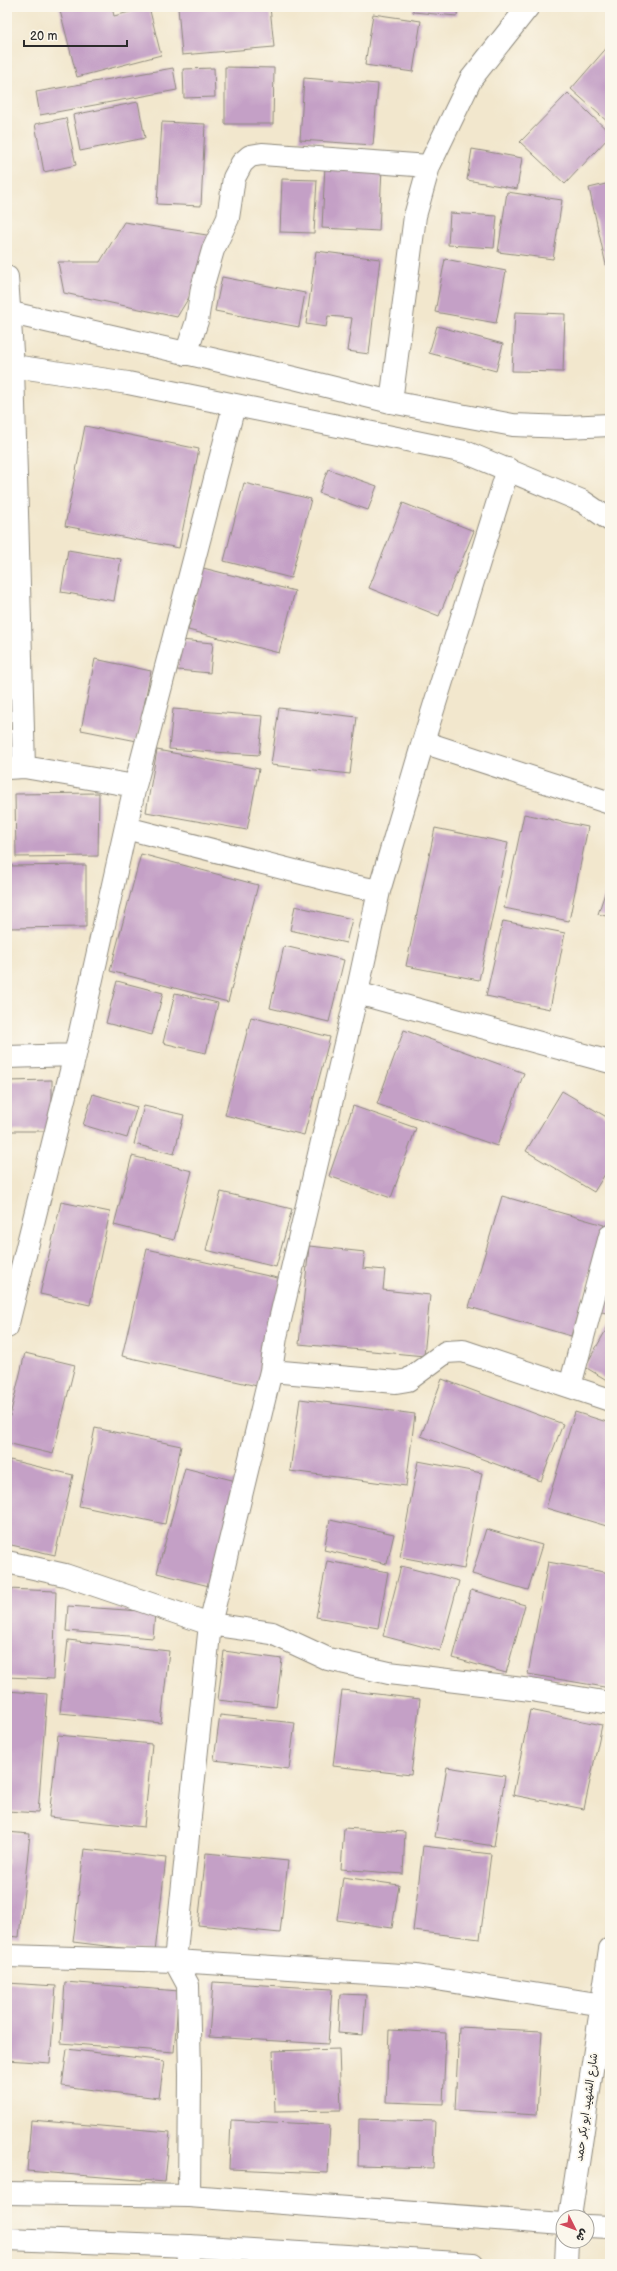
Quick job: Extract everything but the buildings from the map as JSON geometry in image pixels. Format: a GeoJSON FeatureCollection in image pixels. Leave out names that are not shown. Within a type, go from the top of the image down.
{"type":"FeatureCollection","features":[{"type":"Feature","properties":{"kind":"street"},"geometry":{"type":"LineString","coordinates":[[391,402],[415,216],[429,166],[471,79],[528,7]]}},
{"type":"Feature","properties":{"kind":"street"},"geometry":{"type":"LineString","coordinates":[[186,354],[197,321],[202,288],[213,250],[228,218],[234,178],[242,163],[250,156],[262,154],[429,166]]}},
{"type":"Feature","properties":{"kind":"street"},"geometry":{"type":"LineString","coordinates":[[7,277],[10,366],[15,768],[135,786]]}},
{"type":"Feature","properties":{"kind":"street"},"geometry":{"type":"LineString","coordinates":[[9,313],[294,378],[391,402],[513,424],[567,427],[610,424]]}},
{"type":"Feature","properties":{"kind":"street"},"geometry":{"type":"LineString","coordinates":[[10,366],[128,383],[234,406],[285,414],[466,452],[582,502],[610,520]]}},
{"type":"Feature","properties":{"kind":"street"},"geometry":{"type":"LineString","coordinates":[[7,1327],[75,1055],[135,786],[234,406]]}},
{"type":"Feature","properties":{"kind":"street"},"geometry":{"type":"LineString","coordinates":[[189,2196],[190,2074],[188,1985],[175,1961],[210,1624],[271,1371],[276,1337],[358,993],[379,891],[423,742],[508,469]]}},
{"type":"Feature","properties":{"kind":"street"},"geometry":{"type":"LineString","coordinates":[[423,742],[610,803]]}},
{"type":"Feature","properties":{"kind":"street"},"geometry":{"type":"LineString","coordinates":[[126,828],[349,885],[379,891]]}},
{"type":"Feature","properties":{"kind":"street"},"geometry":{"type":"LineString","coordinates":[[358,993],[610,1062]]}},
{"type":"Feature","properties":{"kind":"street"},"geometry":{"type":"LineString","coordinates":[[7,1057],[75,1055]]}},
{"type":"Feature","properties":{"kind":"street"},"geometry":{"type":"LineString","coordinates":[[570,1386],[610,1236]]}},
{"type":"Feature","properties":{"kind":"street"},"geometry":{"type":"LineString","coordinates":[[271,1371],[396,1382],[408,1380],[446,1352],[463,1351],[610,1400]]}},
{"type":"Feature","properties":{"kind":"street"},"geometry":{"type":"LineString","coordinates":[[7,1562],[65,1576],[210,1624],[272,1633],[328,1659],[389,1673],[531,1690],[610,1703]]}},
{"type":"Feature","properties":{"kind":"street","name":"شارع الشهيد ابو بكر حمد"},"geometry":{"type":"LineString","coordinates":[[571,2209],[606,2005],[610,1949]]}},
{"type":"Feature","properties":{"kind":"street"},"geometry":{"type":"LineString","coordinates":[[7,1956],[175,1961],[417,1976],[606,2005]]}},
{"type":"Feature","properties":{"kind":"street"},"geometry":{"type":"LineString","coordinates":[[7,2193],[189,2196],[555,2223]]}},
{"type":"Feature","properties":{"kind":"street"},"geometry":{"type":"LineString","coordinates":[[595,2226],[610,2227]]}},
{"type":"Feature","properties":{"kind":"street"},"geometry":{"type":"LineString","coordinates":[[7,2239],[188,2255],[473,2264]]}},
{"type":"Feature","properties":{"kind":"street"},"geometry":{"type":"LineString","coordinates":[[566,2264],[567,2249]]}}]}
